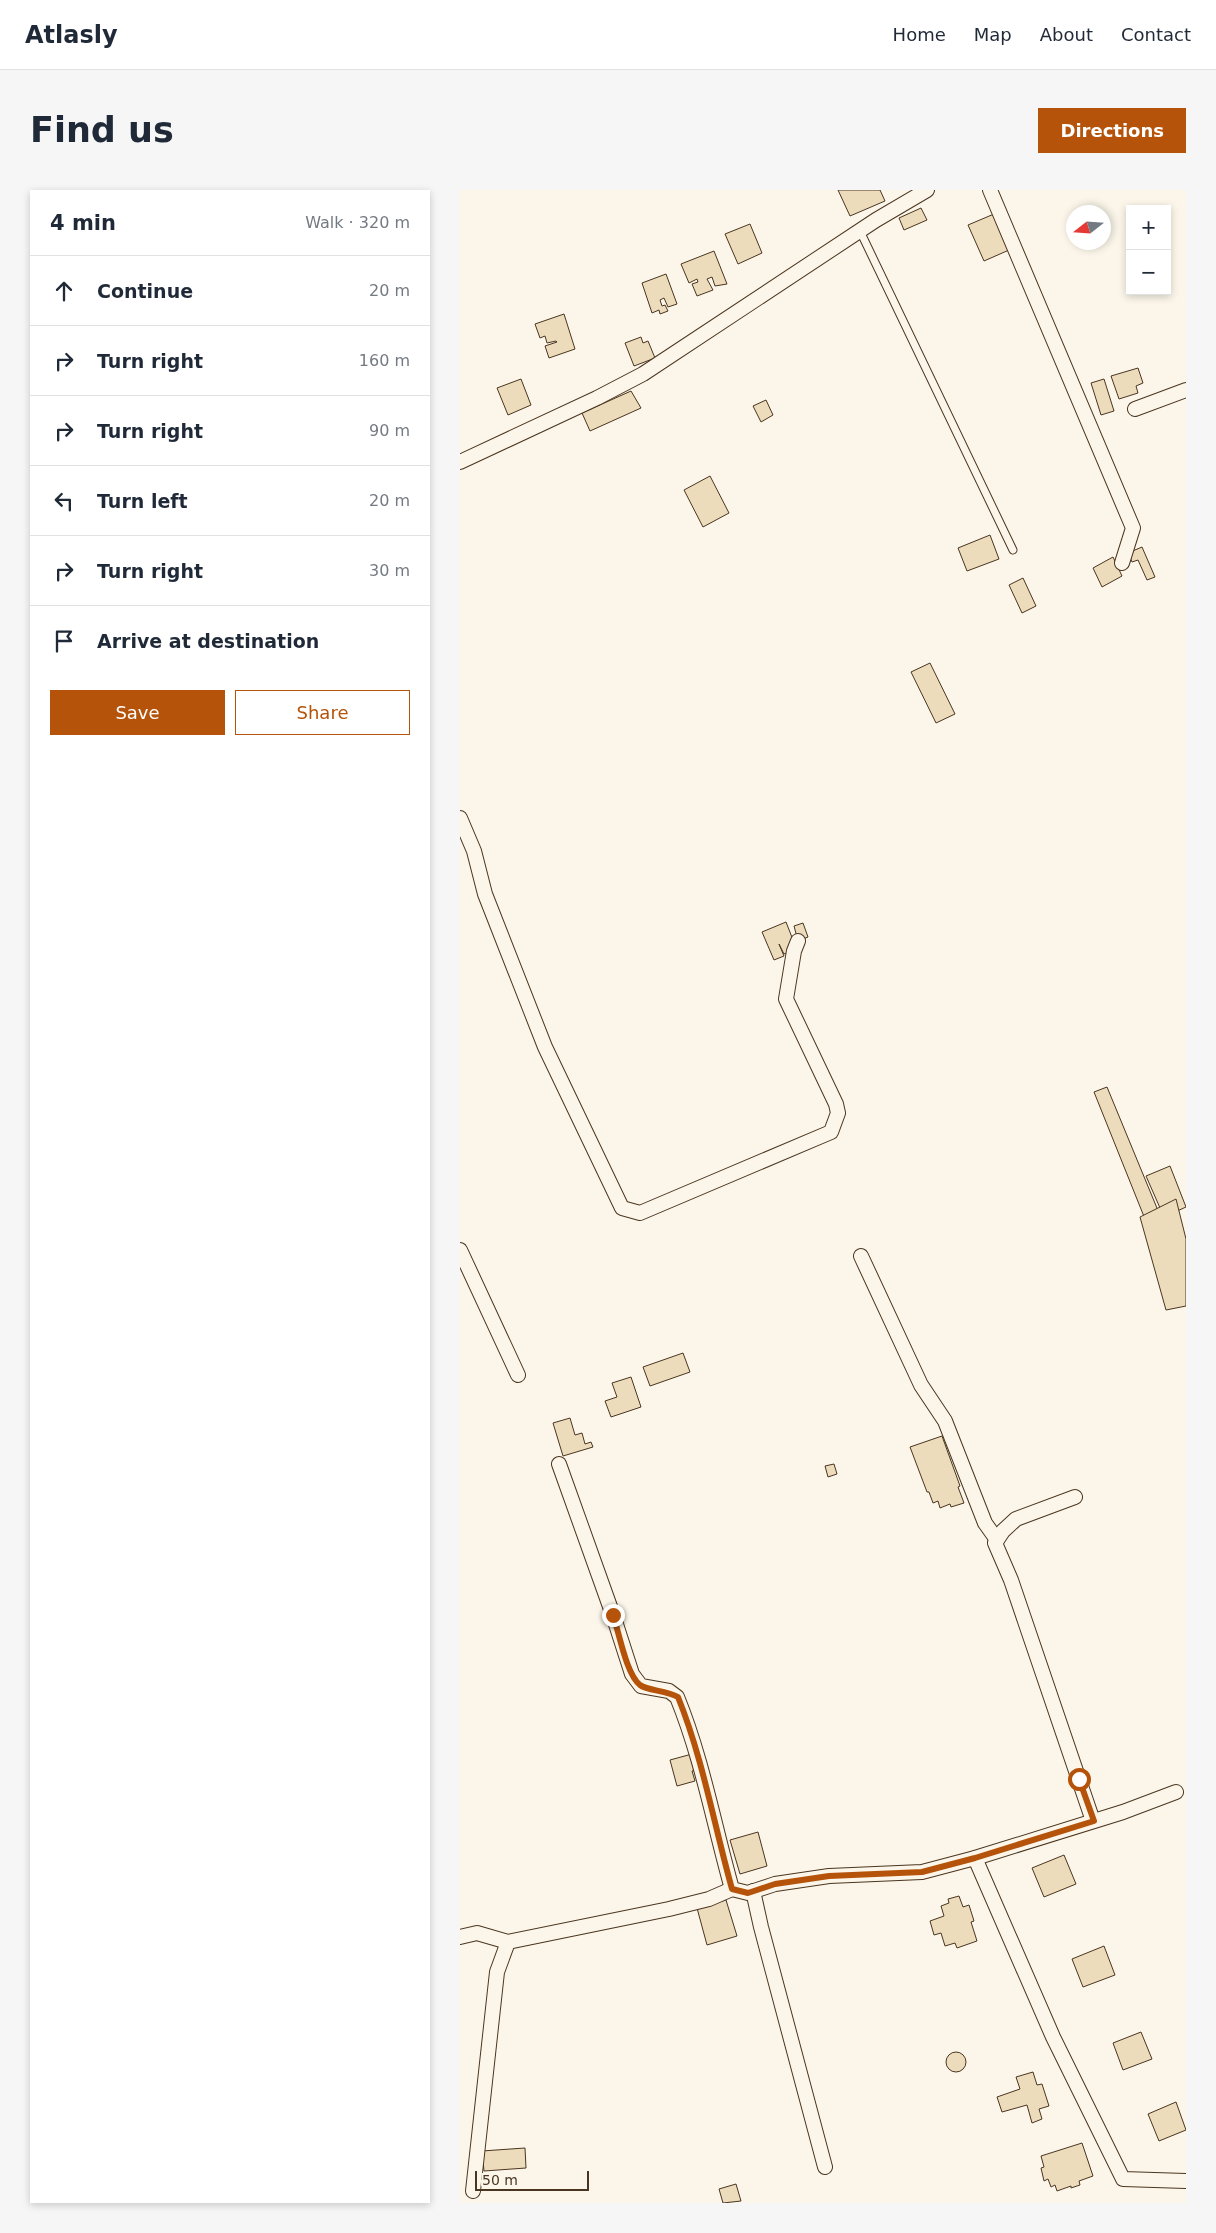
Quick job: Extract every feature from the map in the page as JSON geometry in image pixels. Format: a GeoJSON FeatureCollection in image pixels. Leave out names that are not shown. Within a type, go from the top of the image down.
{"type":"FeatureCollection","features":[{"type":"Feature","properties":{"kind":"street"},"geometry":{"type":"LineString","coordinates":[[460,462],[598,398],[643,374],[860,231],[927,190]]}},
{"type":"Feature","properties":{"kind":"street"},"geometry":{"type":"LineString","coordinates":[[990,190],[1133,528],[1122,563]]}},
{"type":"Feature","properties":{"kind":"street"},"geometry":{"type":"LineString","coordinates":[[1135,409],[1186,390]]}},
{"type":"Feature","properties":{"kind":"street"},"geometry":{"type":"LineString","coordinates":[[460,818],[474,851],[484,894],[545,1047],[622,1208],[640,1213],[831,1132],[838,1113],[836,1104],[786,999],[794,951],[798,941]]}},
{"type":"Feature","properties":{"kind":"street"},"geometry":{"type":"LineString","coordinates":[[460,1250],[518,1375]]}},
{"type":"Feature","properties":{"kind":"street"},"geometry":{"type":"LineString","coordinates":[[861,1256],[921,1385],[946,1421],[985,1523],[997,1540]]}},
{"type":"Feature","properties":{"kind":"street"},"geometry":{"type":"LineString","coordinates":[[559,1464],[632,1674],[641,1686],[669,1692],[678,1697],[702,1772],[732,1889]]}},
{"type":"Feature","properties":{"kind":"street"},"geometry":{"type":"LineString","coordinates":[[1075,1497],[1016,1519],[995,1543],[1011,1580],[1094,1821]]}},
{"type":"Feature","properties":{"kind":"street"},"geometry":{"type":"LineString","coordinates":[[460,1937],[477,1933],[508,1942],[669,1909],[709,1899],[732,1889],[748,1893],[775,1884],[829,1876],[922,1872],[975,1858],[1094,1821],[1176,1792]]}},
{"type":"Feature","properties":{"kind":"street"},"geometry":{"type":"LineString","coordinates":[[975,1858],[1053,2037],[1123,2179],[1186,2181]]}},
{"type":"Feature","properties":{"kind":"street"},"geometry":{"type":"LineString","coordinates":[[754,1891],[761,1927],[825,2167]]}},
{"type":"Feature","properties":{"kind":"street"},"geometry":{"type":"LineString","coordinates":[[473,2191],[497,1972],[508,1942]]}},
{"type":"Feature","properties":{"kind":"lane"},"geometry":{"type":"LineString","coordinates":[[860,231],[1013,550]]}},
{"type":"Feature","properties":{"kind":"building"},"geometry":{"type":"Polygon","coordinates":[[[838,190],[880,190],[885,201],[850,216],[838,190]]]}},
{"type":"Feature","properties":{"kind":"building"},"geometry":{"type":"Polygon","coordinates":[[[921,208],[927,220],[904,230],[899,218],[921,208]]]}},
{"type":"Feature","properties":{"kind":"building"},"geometry":{"type":"Polygon","coordinates":[[[994,214],[1009,250],[984,261],[968,225],[994,214]]]}},
{"type":"Feature","properties":{"kind":"building"},"geometry":{"type":"Polygon","coordinates":[[[750,224],[762,253],[738,264],[725,234],[750,224]]]}},
{"type":"Feature","properties":{"kind":"building"},"geometry":{"type":"Polygon","coordinates":[[[714,251],[727,284],[715,286],[712,277],[707,279],[713,290],[697,296],[692,284],[698,282],[697,279],[689,283],[681,264],[714,251]]]}},
{"type":"Feature","properties":{"kind":"building"},"geometry":{"type":"Polygon","coordinates":[[[666,274],[677,304],[668,307],[664,298],[660,300],[662,306],[665,305],[668,311],[660,314],[659,310],[652,313],[642,283],[666,274]]]}},
{"type":"Feature","properties":{"kind":"building"},"geometry":{"type":"Polygon","coordinates":[[[564,314],[575,349],[549,358],[545,346],[557,342],[547,343],[545,336],[540,338],[535,324],[564,314]]]}},
{"type":"Feature","properties":{"kind":"building"},"geometry":{"type":"Polygon","coordinates":[[[641,337],[643,343],[648,341],[655,358],[634,366],[625,343],[641,337]]]}},
{"type":"Feature","properties":{"kind":"building"},"geometry":{"type":"Polygon","coordinates":[[[1138,368],[1143,383],[1136,386],[1138,393],[1119,399],[1111,376],[1138,368]]]}},
{"type":"Feature","properties":{"kind":"building"},"geometry":{"type":"Polygon","coordinates":[[[521,379],[531,405],[508,415],[497,388],[521,379]]]}},
{"type":"Feature","properties":{"kind":"building"},"geometry":{"type":"Polygon","coordinates":[[[1104,379],[1114,411],[1101,415],[1091,383],[1104,379]]]}},
{"type":"Feature","properties":{"kind":"building"},"geometry":{"type":"Polygon","coordinates":[[[631,391],[641,408],[590,431],[582,413],[631,391]]]}},
{"type":"Feature","properties":{"kind":"building"},"geometry":{"type":"Polygon","coordinates":[[[766,400],[773,415],[761,422],[753,406],[766,400]]]}},
{"type":"Feature","properties":{"kind":"building"},"geometry":{"type":"Polygon","coordinates":[[[710,476],[729,513],[703,527],[684,490],[710,476]]]}},
{"type":"Feature","properties":{"kind":"building"},"geometry":{"type":"Polygon","coordinates":[[[990,535],[999,559],[967,571],[958,548],[990,535]]]}},
{"type":"Feature","properties":{"kind":"building"},"geometry":{"type":"Polygon","coordinates":[[[1142,547],[1155,577],[1147,580],[1138,560],[1132,562],[1128,553],[1142,547]]]}},
{"type":"Feature","properties":{"kind":"building"},"geometry":{"type":"Polygon","coordinates":[[[1113,557],[1122,576],[1102,587],[1093,568],[1113,557]]]}},
{"type":"Feature","properties":{"kind":"building"},"geometry":{"type":"Polygon","coordinates":[[[1023,578],[1036,606],[1022,613],[1009,585],[1023,578]]]}},
{"type":"Feature","properties":{"kind":"building"},"geometry":{"type":"Polygon","coordinates":[[[930,663],[955,714],[936,723],[911,672],[930,663]]]}},
{"type":"Feature","properties":{"kind":"building"},"geometry":{"type":"Polygon","coordinates":[[[786,922],[795,945],[792,951],[784,954],[779,944],[784,956],[774,960],[762,932],[786,922]]]}},
{"type":"Feature","properties":{"kind":"building"},"geometry":{"type":"Polygon","coordinates":[[[803,923],[808,937],[798,941],[794,926],[803,923]]]}},
{"type":"Feature","properties":{"kind":"building"},"geometry":{"type":"Polygon","coordinates":[[[1107,1087],[1159,1213],[1145,1219],[1094,1092],[1107,1087]]]}},
{"type":"Feature","properties":{"kind":"building"},"geometry":{"type":"Polygon","coordinates":[[[1170,1166],[1186,1207],[1164,1217],[1146,1176],[1170,1166]]]}},
{"type":"Feature","properties":{"kind":"building"},"geometry":{"type":"Polygon","coordinates":[[[1176,1199],[1186,1239],[1186,1306],[1166,1310],[1140,1217],[1176,1199]]]}},
{"type":"Feature","properties":{"kind":"building"},"geometry":{"type":"Polygon","coordinates":[[[683,1353],[690,1372],[650,1386],[643,1367],[683,1353]]]}},
{"type":"Feature","properties":{"kind":"building"},"geometry":{"type":"Polygon","coordinates":[[[631,1377],[641,1407],[611,1417],[605,1401],[617,1397],[612,1383],[631,1377]]]}},
{"type":"Feature","properties":{"kind":"building"},"geometry":{"type":"Polygon","coordinates":[[[570,1418],[575,1435],[582,1433],[585,1444],[591,1442],[593,1447],[563,1456],[553,1423],[570,1418]]]}},
{"type":"Feature","properties":{"kind":"building"},"geometry":{"type":"Polygon","coordinates":[[[942,1436],[960,1486],[958,1487],[964,1503],[951,1507],[950,1504],[940,1508],[938,1501],[933,1503],[929,1492],[927,1492],[910,1447],[942,1436]]]}},
{"type":"Feature","properties":{"kind":"building"},"geometry":{"type":"Polygon","coordinates":[[[834,1464],[837,1474],[828,1477],[825,1466],[834,1464]]]}},
{"type":"Feature","properties":{"kind":"building"},"geometry":{"type":"Polygon","coordinates":[[[692,1754],[696,1770],[692,1771],[695,1781],[677,1786],[670,1760],[692,1754]]]}},
{"type":"Feature","properties":{"kind":"building"},"geometry":{"type":"Polygon","coordinates":[[[758,1832],[767,1866],[740,1874],[730,1840],[758,1832]]]}},
{"type":"Feature","properties":{"kind":"building"},"geometry":{"type":"Polygon","coordinates":[[[1064,1855],[1076,1884],[1044,1897],[1032,1868],[1064,1855]]]}},
{"type":"Feature","properties":{"kind":"building"},"geometry":{"type":"Polygon","coordinates":[[[959,1896],[963,1907],[969,1905],[974,1921],[971,1922],[977,1941],[957,1948],[955,1943],[945,1946],[941,1933],[934,1935],[930,1921],[944,1916],[941,1906],[949,1903],[948,1899],[959,1896]]]}},
{"type":"Feature","properties":{"kind":"building"},"geometry":{"type":"Polygon","coordinates":[[[726,1900],[737,1936],[707,1945],[697,1908],[726,1900]]]}},
{"type":"Feature","properties":{"kind":"building"},"geometry":{"type":"Polygon","coordinates":[[[1104,1946],[1115,1975],[1083,1987],[1072,1959],[1104,1946]]]}},
{"type":"Feature","properties":{"kind":"building"},"geometry":{"type":"Polygon","coordinates":[[[1141,2032],[1152,2059],[1123,2070],[1113,2043],[1141,2032]]]}},
{"type":"Feature","properties":{"kind":"building"},"geometry":{"type":"Polygon","coordinates":[[[956,2052],[963,2055],[966,2062],[963,2069],[956,2072],[949,2069],[946,2062],[949,2055],[956,2052]]]}},
{"type":"Feature","properties":{"kind":"building"},"geometry":{"type":"Polygon","coordinates":[[[1033,2072],[1037,2085],[1042,2084],[1049,2106],[1039,2109],[1042,2119],[1032,2123],[1027,2105],[1002,2112],[997,2097],[1020,2089],[1016,2077],[1033,2072]]]}},
{"type":"Feature","properties":{"kind":"building"},"geometry":{"type":"Polygon","coordinates":[[[1176,2102],[1186,2130],[1159,2141],[1148,2114],[1176,2102]]]}},
{"type":"Feature","properties":{"kind":"building"},"geometry":{"type":"Polygon","coordinates":[[[1082,2143],[1093,2176],[1079,2181],[1080,2185],[1057,2191],[1055,2185],[1051,2187],[1048,2179],[1044,2181],[1041,2168],[1044,2167],[1041,2156],[1082,2143]]]}},
{"type":"Feature","properties":{"kind":"building"},"geometry":{"type":"Polygon","coordinates":[[[525,2148],[526,2168],[484,2171],[482,2151],[525,2148]]]}},
{"type":"Feature","properties":{"kind":"building"},"geometry":{"type":"Polygon","coordinates":[[[736,2184],[741,2201],[723,2203],[719,2189],[736,2184]]]}},
{"type":"Feature","properties":{"kind":"route"},"geometry":{"type":"LineString","coordinates":[[613,1615],[632,1674],[641,1686],[669,1692],[678,1697],[702,1772],[732,1889],[748,1893],[775,1884],[829,1876],[922,1872],[1041,1838],[1094,1821],[1079,1779]]}}]}
